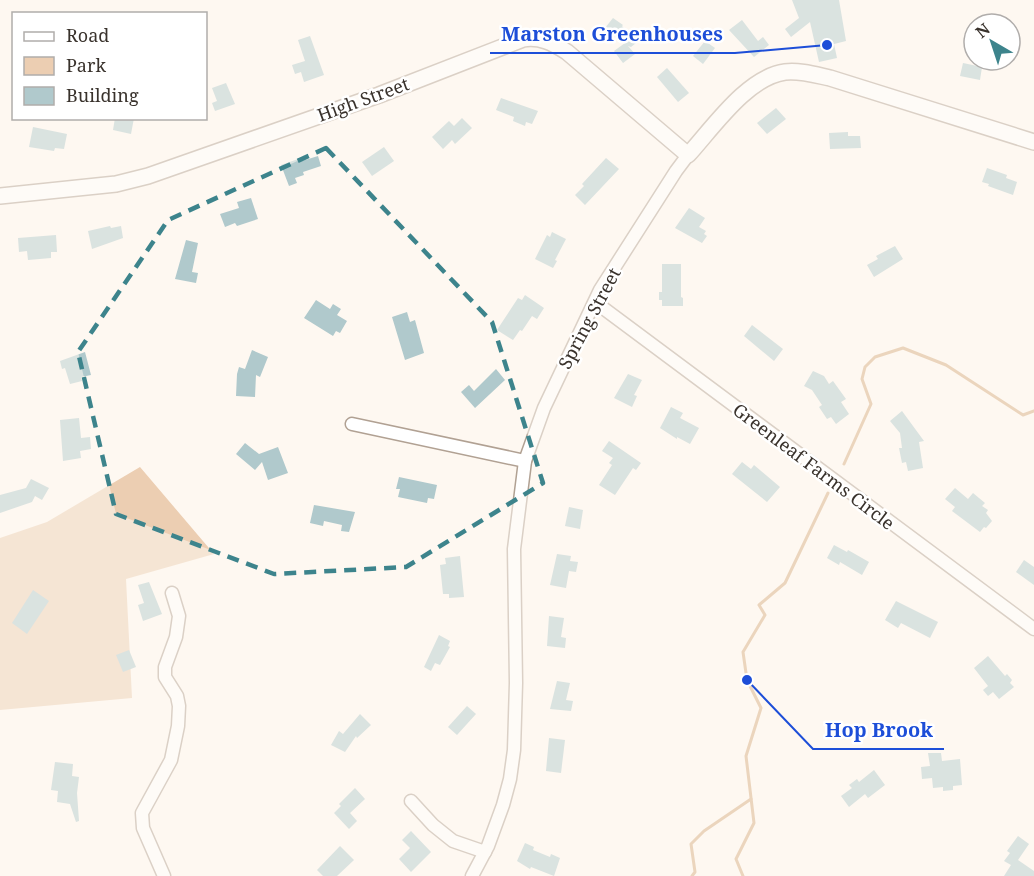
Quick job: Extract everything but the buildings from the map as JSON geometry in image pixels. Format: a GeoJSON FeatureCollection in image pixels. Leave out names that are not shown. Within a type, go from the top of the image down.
{"type":"FeatureCollection","features":[{"type":"Feature","properties":{"kind":"street","name":"High Street"},"geometry":{"type":"LineString","coordinates":[[0,196],[116,184],[148,176],[379,95],[524,38],[532,37],[550,41],[567,51],[688,155]]}},
{"type":"Feature","properties":{"kind":"street","name":"Spring Street"},"geometry":{"type":"LineString","coordinates":[[472,876],[485,852],[506,797],[514,750],[516,683],[514,549],[525,461],[544,408],[595,302],[654,205],[688,155],[740,97],[766,78],[786,72],[830,78],[1034,142]]}},
{"type":"Feature","properties":{"kind":"street","name":"Greenleaf Farms Circle"},"geometry":{"type":"LineString","coordinates":[[595,302],[1034,629]]}},
{"type":"Feature","properties":{"kind":"street"},"geometry":{"type":"LineString","coordinates":[[352,424],[525,461]]}},
{"type":"Feature","properties":{"kind":"street"},"geometry":{"type":"LineString","coordinates":[[164,876],[143,828],[142,813],[171,759],[178,726],[177,696],[165,677],[165,667],[176,638],[179,616],[172,593]]}},
{"type":"Feature","properties":{"kind":"street"},"geometry":{"type":"LineString","coordinates":[[411,801],[433,825],[453,841],[485,852]]}},
{"type":"Feature","properties":{"kind":"highlighted area"},"geometry":{"type":"Polygon","coordinates":[[[326,148],[492,322],[543,483],[406,567],[274,574],[116,514],[78,352],[168,220],[326,148]]]}},
{"type":"Feature","properties":{"kind":"green space"},"geometry":{"type":"Polygon","coordinates":[[[140,467],[214,554],[126,579],[132,698],[0,710],[0,538],[47,522],[140,467]]]}},
{"type":"Feature","properties":{"kind":"waterway"},"geometry":{"type":"LineString","coordinates":[[844,464],[871,404],[862,379],[865,367],[875,357],[903,348],[946,365],[1023,415],[1034,411]]}},
{"type":"Feature","properties":{"kind":"waterway"},"geometry":{"type":"LineString","coordinates":[[743,876],[736,859],[754,823],[746,756],[761,708],[747,680],[743,652],[765,615],[759,605],[785,583],[828,493]]}},
{"type":"Feature","properties":{"kind":"waterway"},"geometry":{"type":"LineString","coordinates":[[692,876],[695,872],[691,844],[704,831],[751,799]]}},
{"type":"Feature","properties":{"kind":"place","name":"Marston Greenhouses"},"geometry":{"type":"Point","coordinates":[827,45]}},
{"type":"Feature","properties":{"kind":"place","name":"Hop Brook"},"geometry":{"type":"Point","coordinates":[747,680]}}]}
